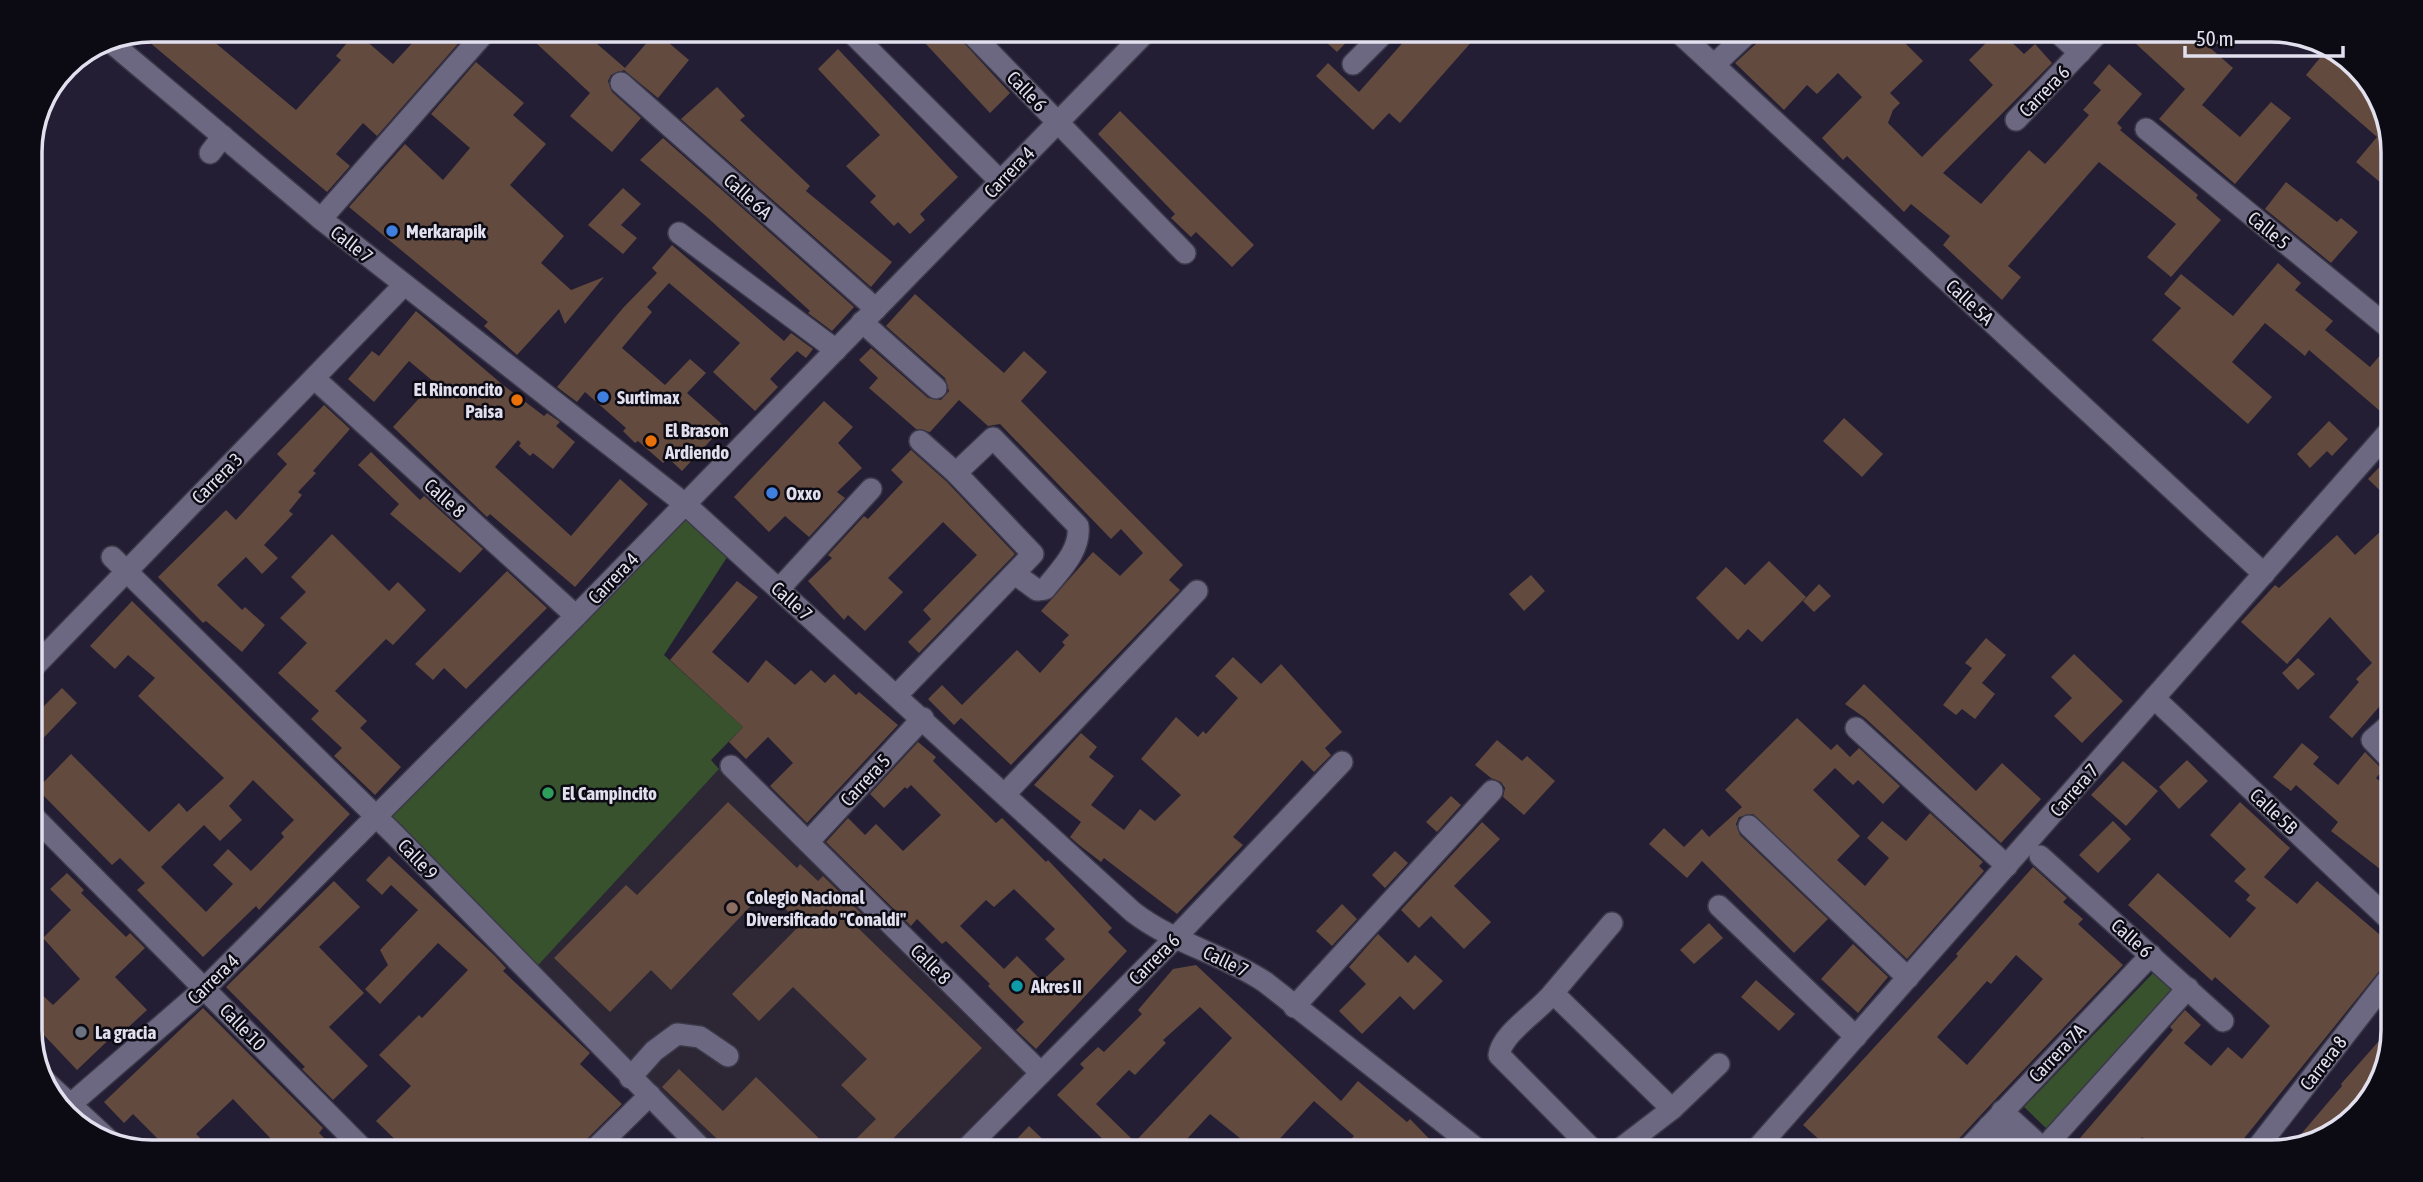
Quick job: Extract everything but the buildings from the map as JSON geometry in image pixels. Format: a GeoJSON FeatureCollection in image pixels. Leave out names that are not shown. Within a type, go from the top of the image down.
{"type":"FeatureCollection","features":[{"type":"Feature","properties":{"kind":"street"},"geometry":{"type":"LineString","coordinates":[[321,219],[476,42]]}},
{"type":"Feature","properties":{"kind":"street"},"geometry":{"type":"LineString","coordinates":[[861,42],[1000,181]]}},
{"type":"Feature","properties":{"kind":"street","name":"Calle 6"},"geometry":{"type":"LineString","coordinates":[[980,42],[1185,253]]}},
{"type":"Feature","properties":{"kind":"street","name":"Carrera 4"},"geometry":{"type":"LineString","coordinates":[[70,1104],[205,988],[576,616],[1136,42]]}},
{"type":"Feature","properties":{"kind":"street"},"geometry":{"type":"LineString","coordinates":[[1353,64],[1375,42]]}},
{"type":"Feature","properties":{"kind":"street","name":"Calle 5A"},"geometry":{"type":"LineString","coordinates":[[1689,42],[2264,574]]}},
{"type":"Feature","properties":{"kind":"street"},"geometry":{"type":"LineString","coordinates":[[1714,65],[1738,42]]}},
{"type":"Feature","properties":{"kind":"street"},"geometry":{"type":"LineString","coordinates":[[2068,42],[2080,53]]}},
{"type":"Feature","properties":{"kind":"street","name":"Carrera 6"},"geometry":{"type":"LineString","coordinates":[[2016,120],[2090,42]]}},
{"type":"Feature","properties":{"kind":"street","name":"Calle 7"},"geometry":{"type":"LineString","coordinates":[[118,48],[321,219],[685,504],[1152,927],[1238,964],[1466,1140]]}},
{"type":"Feature","properties":{"kind":"street","name":"Calle 6A"},"geometry":{"type":"LineString","coordinates":[[621,83],[869,316]]}},
{"type":"Feature","properties":{"kind":"street","name":"Calle 5"},"geometry":{"type":"LineString","coordinates":[[2146,129],[2381,321]]}},
{"type":"Feature","properties":{"kind":"street"},"geometry":{"type":"LineString","coordinates":[[210,153],[223,136]]}},
{"type":"Feature","properties":{"kind":"street"},"geometry":{"type":"LineString","coordinates":[[679,233],[836,350]]}},
{"type":"Feature","properties":{"kind":"street","name":"Carrera 3"},"geometry":{"type":"LineString","coordinates":[[42,656],[119,563],[315,379],[404,285]]}},
{"type":"Feature","properties":{"kind":"street"},"geometry":{"type":"LineString","coordinates":[[869,316],[936,388]]}},
{"type":"Feature","properties":{"kind":"street","name":"Calle 8"},"geometry":{"type":"LineString","coordinates":[[315,379],[576,616]]}},
{"type":"Feature","properties":{"kind":"street"},"geometry":{"type":"LineString","coordinates":[[956,473],[993,438],[1079,526],[1080,537],[1075,550],[1045,589],[1037,590],[1015,574]]}},
{"type":"Feature","properties":{"kind":"street"},"geometry":{"type":"LineString","coordinates":[[897,695],[1015,574],[1033,550],[920,441]]}},
{"type":"Feature","properties":{"kind":"street","name":"Carrera 7"},"geometry":{"type":"LineString","coordinates":[[1765,1140],[2381,441]]}},
{"type":"Feature","properties":{"kind":"street"},"geometry":{"type":"LineString","coordinates":[[779,589],[871,489]]}},
{"type":"Feature","properties":{"kind":"street","name":"Calle 9"},"geometry":{"type":"LineString","coordinates":[[119,563],[375,817],[694,1140]]}},
{"type":"Feature","properties":{"kind":"street"},"geometry":{"type":"LineString","coordinates":[[1005,794],[1197,591]]}},
{"type":"Feature","properties":{"kind":"street","name":"Calle 5B"},"geometry":{"type":"LineString","coordinates":[[2154,698],[2381,912]]}},
{"type":"Feature","properties":{"kind":"street","name":"Carrera 5"},"geometry":{"type":"LineString","coordinates":[[808,842],[923,718]]}},
{"type":"Feature","properties":{"kind":"street"},"geometry":{"type":"LineString","coordinates":[[1856,727],[2007,866]]}},
{"type":"Feature","properties":{"kind":"street"},"geometry":{"type":"LineString","coordinates":[[2381,732],[2372,740],[2381,749]]}},
{"type":"Feature","properties":{"kind":"street","name":"Carrera 6"},"geometry":{"type":"LineString","coordinates":[[975,1140],[1174,938],[1342,761]]}},
{"type":"Feature","properties":{"kind":"street","name":"Calle 8"},"geometry":{"type":"LineString","coordinates":[[731,766],[1041,1073]]}},
{"type":"Feature","properties":{"kind":"street"},"geometry":{"type":"LineString","coordinates":[[1294,1007],[1492,791]]}},
{"type":"Feature","properties":{"kind":"street","name":"Calle 10"},"geometry":{"type":"LineString","coordinates":[[42,825],[354,1140]]}},
{"type":"Feature","properties":{"kind":"street"},"geometry":{"type":"LineString","coordinates":[[1749,826],[1908,978]]}},
{"type":"Feature","properties":{"kind":"street","name":"Calle 6"},"geometry":{"type":"LineString","coordinates":[[2040,856],[2223,1021]]}},
{"type":"Feature","properties":{"kind":"street"},"geometry":{"type":"LineString","coordinates":[[1719,905],[1856,1037]]}},
{"type":"Feature","properties":{"kind":"street"},"geometry":{"type":"LineString","coordinates":[[1583,1140],[1499,1055],[1504,1040],[1539,1011],[1612,923]]}},
{"type":"Feature","properties":{"kind":"street","name":"Carrera 7A"},"geometry":{"type":"LineString","coordinates":[[1976,1140],[2151,955]]}},
{"type":"Feature","properties":{"kind":"street"},"geometry":{"type":"LineString","coordinates":[[2054,1140],[2188,988]]}},
{"type":"Feature","properties":{"kind":"street","name":"Carrera 8"},"geometry":{"type":"LineString","coordinates":[[2262,1140],[2381,988]]}},
{"type":"Feature","properties":{"kind":"street"},"geometry":{"type":"LineString","coordinates":[[1553,993],[1672,1109]]}},
{"type":"Feature","properties":{"kind":"street"},"geometry":{"type":"LineString","coordinates":[[630,1078],[654,1051],[677,1034],[700,1037],[728,1056]]}},
{"type":"Feature","properties":{"kind":"street"},"geometry":{"type":"LineString","coordinates":[[1632,1140],[1672,1109],[1719,1064]]}},
{"type":"Feature","properties":{"kind":"street"},"geometry":{"type":"LineString","coordinates":[[604,1140],[650,1094]]}},
{"type":"Feature","properties":{"kind":"street"},"geometry":{"type":"LineString","coordinates":[[1996,1118],[2030,1140]]}},
{"type":"Feature","properties":{"kind":"street"},"geometry":{"type":"LineString","coordinates":[[1996,1118],[2010,1140]]}},
{"type":"Feature","properties":{"kind":"shaded area","name":"Colegio Nacional Diversificado \"Conaldi\""},"geometry":{"type":"Polygon","coordinates":[[[731,766],[1041,1073],[975,1140],[693,1140],[530,974],[719,769],[731,766]]]}},
{"type":"Feature","properties":{"kind":"green space","name":"El Campincito"},"geometry":{"type":"Polygon","coordinates":[[[685,504],[733,548],[664,655],[743,727],[711,760],[719,769],[530,974],[375,817],[685,504]]]}},
{"type":"Feature","properties":{"kind":"green space"},"geometry":{"type":"Polygon","coordinates":[[[2155,971],[2174,990],[2048,1130],[2024,1107],[2155,971]]]}},
{"type":"Feature","properties":{"kind":"place","name":"Merkarapik"},"geometry":{"type":"Point","coordinates":[392,231]}},
{"type":"Feature","properties":{"kind":"place","name":"Surtimax"},"geometry":{"type":"Point","coordinates":[603,397]}},
{"type":"Feature","properties":{"kind":"place","name":"El Rinconcito Paisa"},"geometry":{"type":"Point","coordinates":[517,400]}},
{"type":"Feature","properties":{"kind":"place","name":"El Brason Ardiendo"},"geometry":{"type":"Point","coordinates":[651,441]}},
{"type":"Feature","properties":{"kind":"place","name":"Oxxo"},"geometry":{"type":"Point","coordinates":[772,493]}},
{"type":"Feature","properties":{"kind":"place","name":"El Campincito"},"geometry":{"type":"Point","coordinates":[548,793]}},
{"type":"Feature","properties":{"kind":"place","name":"Colegio Nacional Diversificado \"Conaldi\""},"geometry":{"type":"Point","coordinates":[732,908]}},
{"type":"Feature","properties":{"kind":"place","name":"Akres II"},"geometry":{"type":"Point","coordinates":[1017,986]}},
{"type":"Feature","properties":{"kind":"place","name":"La gracia"},"geometry":{"type":"Point","coordinates":[81,1032]}}]}
